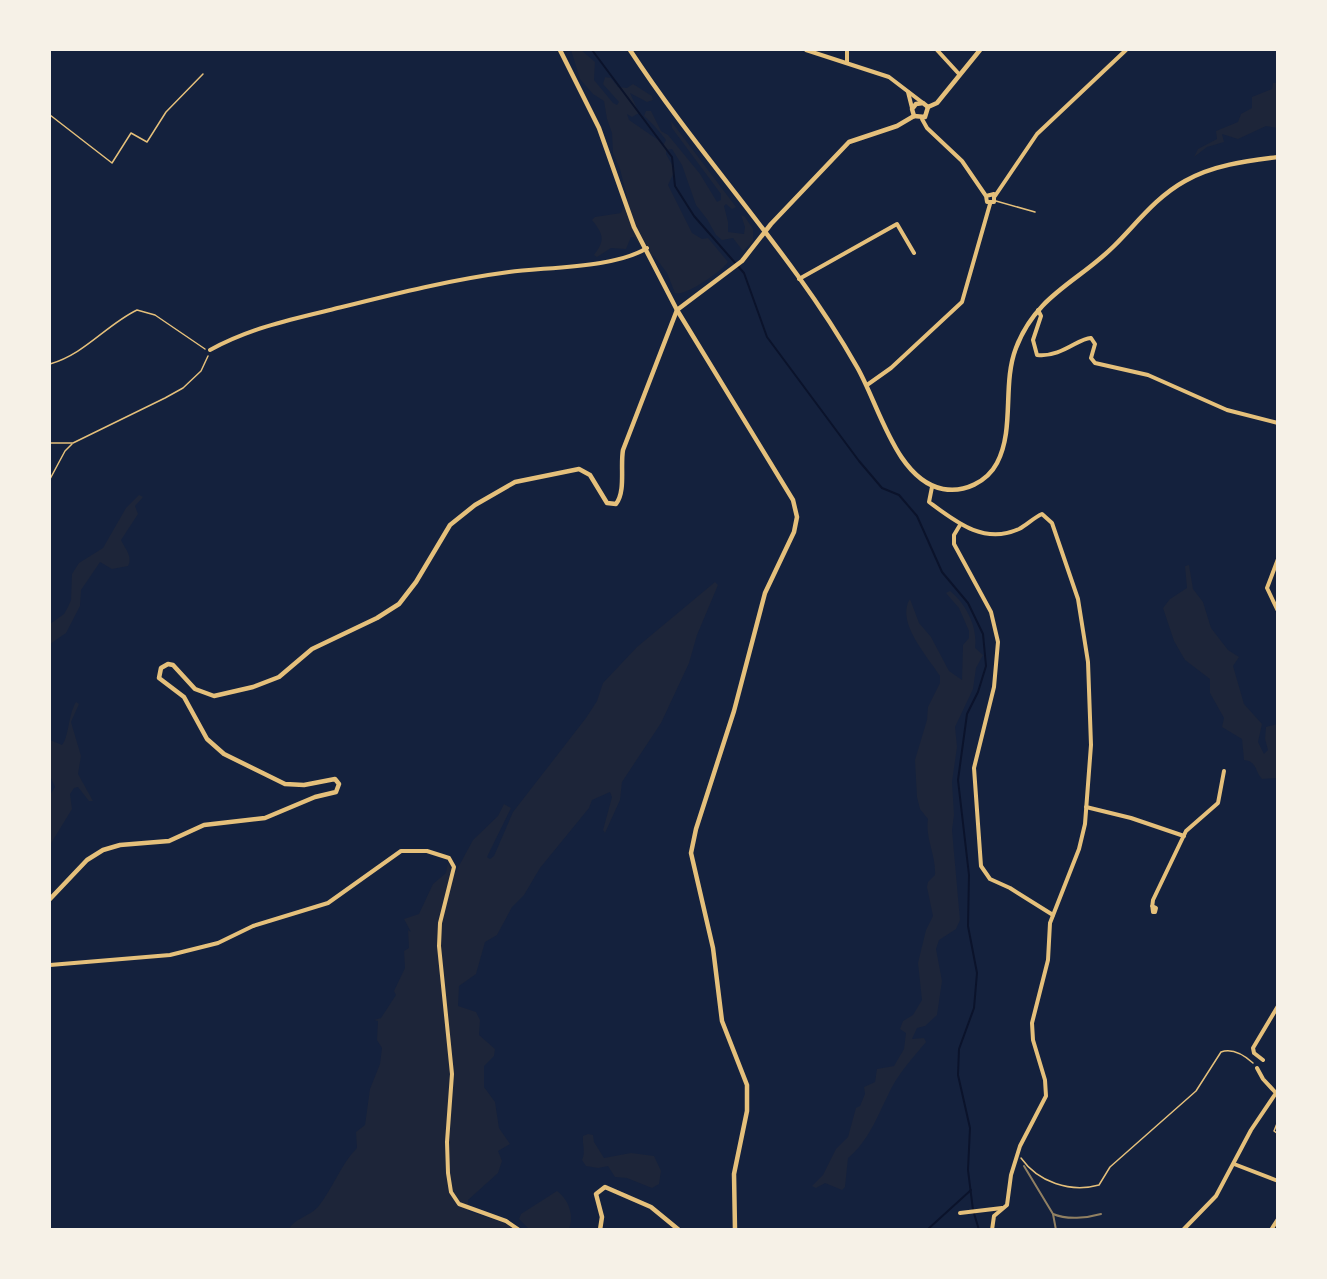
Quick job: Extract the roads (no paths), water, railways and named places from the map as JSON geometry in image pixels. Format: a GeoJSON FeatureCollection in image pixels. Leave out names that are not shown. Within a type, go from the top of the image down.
{"type":"FeatureCollection","features":[{"type":"Feature","properties":{"kind":"street"},"geometry":{"type":"LineString","coordinates":[[560,50],[599,128],[634,227],[647,248],[677,310],[793,501],[797,517],[794,532],[765,593],[734,711],[696,829],[691,853],[713,948],[722,1021],[747,1085],[747,1111],[734,1174],[735,1230]]}},
{"type":"Feature","properties":{"kind":"street"},"geometry":{"type":"LineString","coordinates":[[630,50],[665,102],[764,232],[833,328],[867,385],[903,459],[915,475],[932,487],[948,490],[967,488],[988,475],[996,465],[1004,442],[1010,367],[1023,331],[1037,310],[1053,293],[1101,258],[1174,187],[1215,168],[1278,157]]}},
{"type":"Feature","properties":{"kind":"street"},"geometry":{"type":"LineString","coordinates":[[50,899],[87,860],[103,850],[120,845],[169,841],[204,825],[266,818],[315,797],[336,792],[339,784],[334,779],[304,785],[285,784],[217,749],[202,731],[184,697],[159,678],[161,668],[168,664],[173,665],[195,689],[214,696],[253,687],[279,677],[312,650],[390,612],[408,594],[450,525],[475,505],[515,482],[579,469],[590,475],[607,502],[616,504],[620,498],[620,464],[623,450],[677,310],[742,261],[764,232],[849,142],[897,126],[914,116],[922,118],[928,114],[926,105],[889,77],[806,50]]}},
{"type":"Feature","properties":{"kind":"street"},"geometry":{"type":"LineString","coordinates":[[847,50],[847,62]]}},
{"type":"Feature","properties":{"kind":"street"},"geometry":{"type":"LineString","coordinates":[[937,50],[959,74]]}},
{"type":"Feature","properties":{"kind":"street"},"geometry":{"type":"LineString","coordinates":[[912,109],[917,103],[926,105],[937,103],[980,50]]}},
{"type":"Feature","properties":{"kind":"street"},"geometry":{"type":"LineString","coordinates":[[867,385],[891,368],[962,302],[990,204],[1037,134],[1126,50]]}},
{"type":"Feature","properties":{"kind":"street"},"geometry":{"type":"LineString","coordinates":[[906,89],[914,116]]}},
{"type":"Feature","properties":{"kind":"street"},"geometry":{"type":"LineString","coordinates":[[922,118],[927,128],[962,161],[990,204]]}},
{"type":"Feature","properties":{"kind":"street"},"geometry":{"type":"LineString","coordinates":[[986,196],[991,194],[995,198]]}},
{"type":"Feature","properties":{"kind":"street"},"geometry":{"type":"LineString","coordinates":[[798,279],[897,224],[914,253]]}},
{"type":"Feature","properties":{"kind":"street"},"geometry":{"type":"LineString","coordinates":[[210,350],[230,339],[272,323],[412,288],[505,273],[594,263],[638,254],[647,248]]}},
{"type":"Feature","properties":{"kind":"street"},"geometry":{"type":"LineString","coordinates":[[1037,310],[1041,316],[1033,340],[1037,355],[1067,350],[1084,338],[1091,338],[1095,344],[1091,358],[1095,363],[1148,375],[1227,410],[1278,423]]}},
{"type":"Feature","properties":{"kind":"street"},"geometry":{"type":"LineString","coordinates":[[932,487],[929,502],[960,525],[973,531],[1005,533],[1022,527],[1042,514],[1052,523],[1078,599],[1084,631],[1091,701],[1086,807],[1079,849],[1048,933],[1050,948],[1048,960],[1032,1023],[1033,1040],[1045,1080],[1046,1096],[1018,1152],[1011,1174],[1008,1200],[994,1216],[992,1230]]}},
{"type":"Feature","properties":{"kind":"street"},"geometry":{"type":"LineString","coordinates":[[960,525],[954,536],[954,544],[991,612],[998,642],[994,687],[974,768],[981,866],[990,879],[1010,888],[1053,915]]}},
{"type":"Feature","properties":{"kind":"street"},"geometry":{"type":"LineString","coordinates":[[1278,559],[1267,588],[1278,611]]}},
{"type":"Feature","properties":{"kind":"street"},"geometry":{"type":"LineString","coordinates":[[1152,906],[1184,836],[1218,803],[1224,771]]}},
{"type":"Feature","properties":{"kind":"street"},"geometry":{"type":"LineString","coordinates":[[1086,807],[1184,836]]}},
{"type":"Feature","properties":{"kind":"street"},"geometry":{"type":"LineString","coordinates":[[50,965],[162,956],[201,948],[229,939],[253,926],[328,903],[401,851],[427,851],[449,858],[454,867],[440,923],[439,946],[452,1074],[447,1142],[450,1186],[459,1204],[506,1221],[519,1230]]}},
{"type":"Feature","properties":{"kind":"street"},"geometry":{"type":"LineString","coordinates":[[1263,1060],[1254,1053],[1253,1048],[1278,1006]]}},
{"type":"Feature","properties":{"kind":"street"},"geometry":{"type":"LineString","coordinates":[[1183,1230],[1216,1196],[1251,1130],[1277,1094],[1263,1079],[1257,1068]]}},
{"type":"Feature","properties":{"kind":"street"},"geometry":{"type":"LineString","coordinates":[[1234,1164],[1278,1181]]}},
{"type":"Feature","properties":{"kind":"street"},"geometry":{"type":"LineString","coordinates":[[600,1230],[602,1217],[596,1194],[605,1187],[651,1207],[679,1230]]}},
{"type":"Feature","properties":{"kind":"street"},"geometry":{"type":"LineString","coordinates":[[963,1213],[1003,1208]]}},
{"type":"Feature","properties":{"kind":"street"},"geometry":{"type":"LineString","coordinates":[[1271,1230],[1278,1220]]}},
{"type":"Feature","properties":{"kind":"lane"},"geometry":{"type":"LineString","coordinates":[[995,198],[1035,212]]}},
{"type":"Feature","properties":{"kind":"lane"},"geometry":{"type":"LineString","coordinates":[[1278,1121],[1274,1131],[1278,1134]]}},
{"type":"Feature","properties":{"kind":"waterway"},"geometry":{"type":"LineString","coordinates":[[592,50],[672,157],[675,186],[694,216],[744,273],[767,337],[859,461],[882,488],[899,495],[917,516],[942,572],[968,603],[983,634],[986,666],[978,692],[967,714],[958,780],[969,875],[968,926],[977,973],[974,1008],[959,1049],[958,1075],[970,1128],[968,1170],[973,1210],[979,1230]]}},
{"type":"Feature","properties":{"kind":"waterway"},"geometry":{"type":"LineString","coordinates":[[927,1230],[971,1190]]}},
{"type":"Feature","properties":{"kind":"railway"},"geometry":{"type":"LineString","coordinates":[[1024,1166],[1053,1214],[1056,1230]]}},
{"type":"Feature","properties":{"kind":"railway"},"geometry":{"type":"LineString","coordinates":[[1053,1214],[1077,1218],[1101,1214]]}}]}
